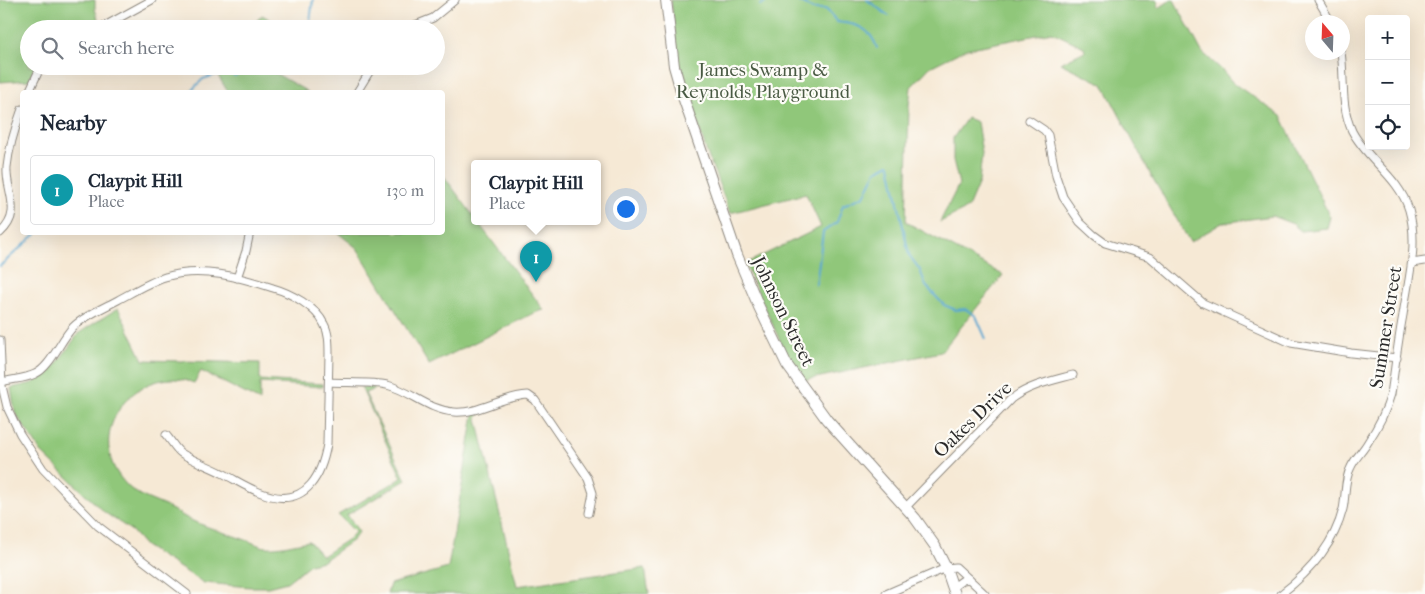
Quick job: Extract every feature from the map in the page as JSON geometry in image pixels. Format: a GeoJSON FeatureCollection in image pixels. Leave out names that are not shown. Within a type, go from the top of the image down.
{"type":"FeatureCollection","features":[{"type":"Feature","properties":{"kind":"street"},"geometry":{"type":"LineString","coordinates":[[115,20],[152,0]]}},
{"type":"Feature","properties":{"kind":"street"},"geometry":{"type":"LineString","coordinates":[[428,20],[433,18],[454,0]]}},
{"type":"Feature","properties":{"kind":"street","name":"Johnson Street"},"geometry":{"type":"LineString","coordinates":[[666,0],[674,66],[682,94],[738,255],[763,315],[787,365],[808,396],[863,462],[906,508],[935,546],[946,568],[954,591]]}},
{"type":"Feature","properties":{"kind":"street"},"geometry":{"type":"LineString","coordinates":[[1318,0],[1327,15]]}},
{"type":"Feature","properties":{"kind":"street","name":"Summer Street"},"geometry":{"type":"LineString","coordinates":[[1281,594],[1301,579],[1327,546],[1338,525],[1350,468],[1372,436],[1386,411],[1391,394],[1412,263],[1413,236],[1408,208],[1391,176],[1353,132],[1344,100],[1342,60]]}},
{"type":"Feature","properties":{"kind":"street"},"geometry":{"type":"LineString","coordinates":[[30,90],[37,75]]}},
{"type":"Feature","properties":{"kind":"street"},"geometry":{"type":"LineString","coordinates":[[358,90],[367,75]]}},
{"type":"Feature","properties":{"kind":"street"},"geometry":{"type":"LineString","coordinates":[[0,233],[8,224],[12,213],[12,198],[7,178],[7,164],[20,115]]}},
{"type":"Feature","properties":{"kind":"street"},"geometry":{"type":"LineString","coordinates":[[1029,120],[1048,135],[1056,176],[1063,197],[1071,210],[1094,235],[1105,243],[1150,258],[1203,303],[1291,343],[1396,358]]}},
{"type":"Feature","properties":{"kind":"street"},"geometry":{"type":"LineString","coordinates":[[237,278],[249,235]]}},
{"type":"Feature","properties":{"kind":"street"},"geometry":{"type":"LineString","coordinates":[[1412,263],[1425,261]]}},
{"type":"Feature","properties":{"kind":"street"},"geometry":{"type":"LineString","coordinates":[[2,382],[36,374],[74,326],[105,306],[157,279],[174,274],[198,272],[237,278],[292,294],[320,318],[329,340],[325,455],[318,474],[305,490],[294,496],[280,497],[254,490],[180,452],[166,435]]}},
{"type":"Feature","properties":{"kind":"street"},"geometry":{"type":"LineString","coordinates":[[0,340],[2,382],[7,407],[11,418],[43,469],[98,526],[187,594]]}},
{"type":"Feature","properties":{"kind":"street","name":"Oakes Drive"},"geometry":{"type":"LineString","coordinates":[[906,508],[1011,399],[1019,393],[1040,384],[1073,374]]}},
{"type":"Feature","properties":{"kind":"street"},"geometry":{"type":"LineString","coordinates":[[329,382],[386,385],[438,410],[456,413],[472,411],[512,398],[528,395],[535,400],[588,478],[593,493],[589,513]]}},
{"type":"Feature","properties":{"kind":"street"},"geometry":{"type":"LineString","coordinates":[[886,594],[946,568],[956,566],[985,594]]}},
{"type":"Feature","properties":{"kind":"street"},"geometry":{"type":"LineString","coordinates":[[954,591],[956,584],[969,579]]}},
{"type":"Feature","properties":{"kind":"green space"},"geometry":{"type":"Polygon","coordinates":[[[0,0],[95,0],[95,9],[98,20],[20,20],[20,75],[32,75],[29,80],[0,82],[0,0]]]}},
{"type":"Feature","properties":{"kind":"green space","name":"James Swamp & Reynolds Playground"},"geometry":{"type":"Polygon","coordinates":[[[671,0],[1157,0],[1159,8],[1174,0],[1202,52],[1233,83],[1281,116],[1330,217],[1327,228],[1301,231],[1293,224],[1272,216],[1222,223],[1190,242],[1152,177],[1103,84],[1060,63],[1085,51],[1084,47],[1052,32],[966,49],[930,67],[911,87],[906,222],[1003,275],[941,352],[806,380],[796,376],[745,264],[821,227],[806,194],[730,213],[707,153],[678,60],[671,0]]]}},
{"type":"Feature","properties":{"kind":"green space"},"geometry":{"type":"Polygon","coordinates":[[[262,15],[271,20],[257,20],[262,15]]]}},
{"type":"Feature","properties":{"kind":"green space"},"geometry":{"type":"Polygon","coordinates":[[[218,75],[278,75],[305,90],[227,90],[218,75]]]}},
{"type":"Feature","properties":{"kind":"green space"},"geometry":{"type":"Polygon","coordinates":[[[967,118],[977,122],[982,153],[979,182],[968,208],[940,222],[959,184],[953,160],[953,138],[967,118]]]}},
{"type":"Feature","properties":{"kind":"green space"},"geometry":{"type":"Polygon","coordinates":[[[445,178],[471,213],[471,225],[480,225],[544,310],[534,313],[429,365],[357,248],[341,235],[445,235],[445,178]]]}},
{"type":"Feature","properties":{"kind":"green space"},"geometry":{"type":"Polygon","coordinates":[[[118,308],[143,360],[260,363],[260,380],[323,384],[323,387],[260,383],[260,401],[201,371],[194,383],[176,379],[158,381],[142,388],[128,398],[117,413],[110,429],[109,447],[113,465],[117,472],[128,487],[139,494],[195,522],[262,546],[277,547],[309,541],[322,556],[350,538],[355,532],[338,515],[402,478],[361,387],[377,388],[365,393],[406,480],[347,515],[359,532],[353,540],[323,561],[310,564],[287,582],[268,587],[204,583],[145,546],[132,531],[104,512],[41,452],[15,413],[11,388],[33,383],[43,377],[57,363],[79,333],[118,308]]]}},
{"type":"Feature","properties":{"kind":"green space"},"geometry":{"type":"Polygon","coordinates":[[[479,412],[477,419],[517,586],[645,568],[649,594],[387,594],[390,584],[448,568],[474,414],[479,412]]]}},
{"type":"Feature","properties":{"kind":"waterway"},"geometry":{"type":"LineString","coordinates":[[310,20],[313,0]]}},
{"type":"Feature","properties":{"kind":"waterway"},"geometry":{"type":"LineString","coordinates":[[760,5],[769,0]]}},
{"type":"Feature","properties":{"kind":"waterway"},"geometry":{"type":"LineString","coordinates":[[796,0],[813,9],[826,9],[837,22],[862,28],[871,35],[877,48]]}},
{"type":"Feature","properties":{"kind":"waterway"},"geometry":{"type":"LineString","coordinates":[[867,0],[889,16]]}},
{"type":"Feature","properties":{"kind":"waterway"},"geometry":{"type":"LineString","coordinates":[[192,90],[203,79],[216,75]]}},
{"type":"Feature","properties":{"kind":"waterway"},"geometry":{"type":"LineString","coordinates":[[816,285],[823,232],[837,222],[843,205],[864,196],[876,171],[889,164]]}},
{"type":"Feature","properties":{"kind":"waterway"},"geometry":{"type":"LineString","coordinates":[[890,165],[909,255],[920,270],[926,286],[944,305],[956,310],[965,309],[976,316],[986,339]]}},
{"type":"Feature","properties":{"kind":"waterway"},"geometry":{"type":"LineString","coordinates":[[0,266],[35,235]]}},
{"type":"Feature","properties":{"kind":"place","name":"Claypit Hill"},"geometry":{"type":"Point","coordinates":[536,282]}}]}
